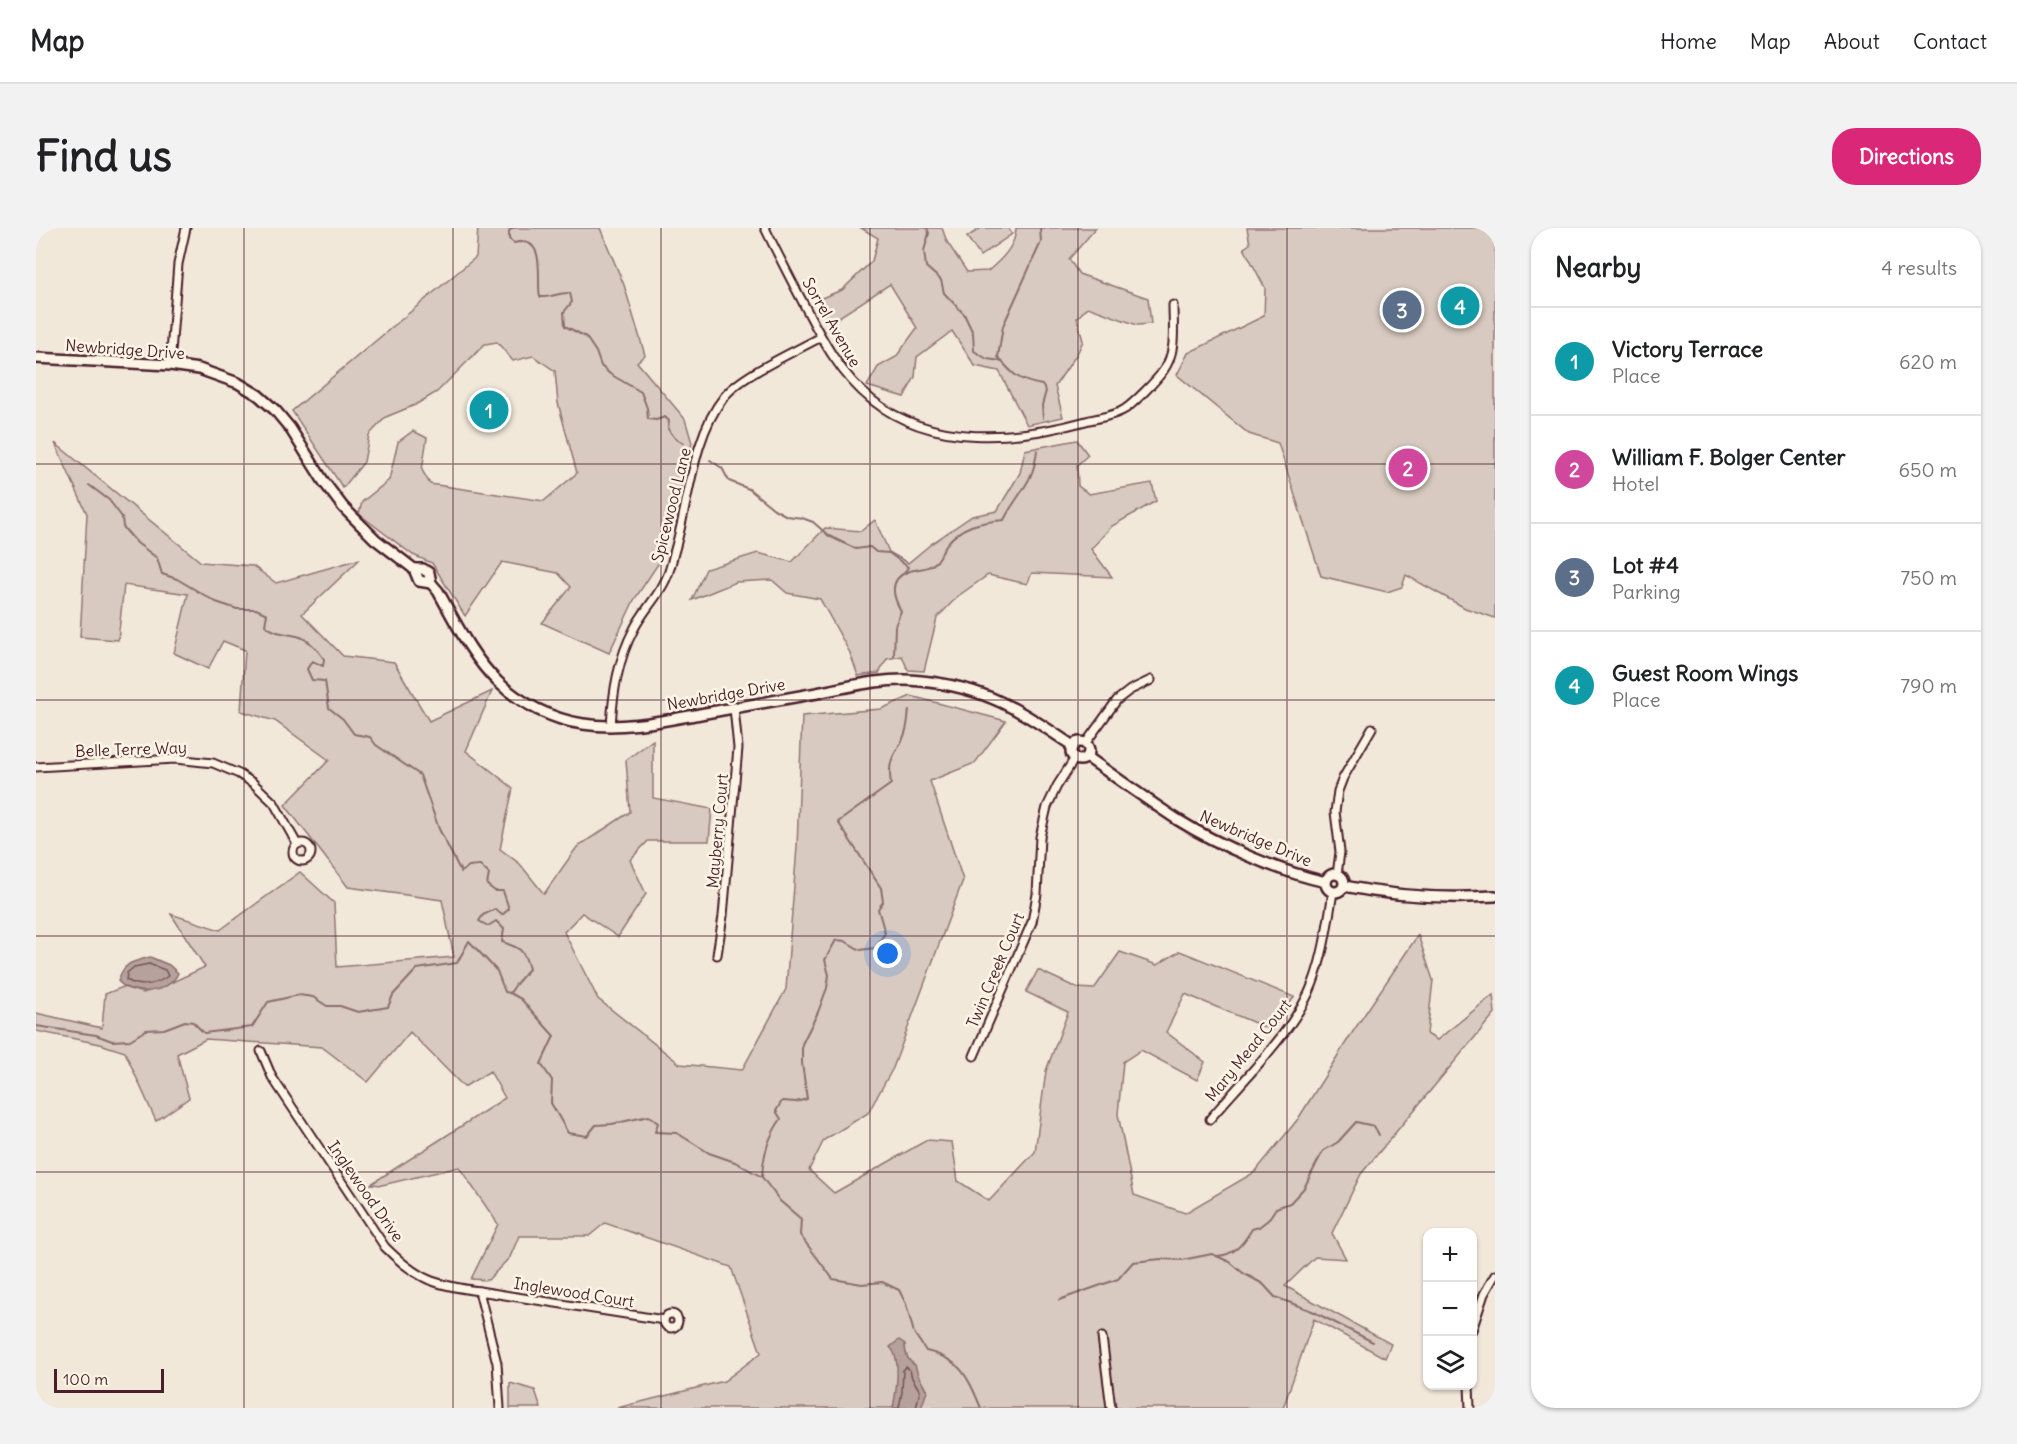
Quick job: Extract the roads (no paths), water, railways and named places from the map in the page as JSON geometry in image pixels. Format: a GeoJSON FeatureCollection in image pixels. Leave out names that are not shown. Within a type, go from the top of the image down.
{"type":"FeatureCollection","features":[{"type":"Feature","properties":{"kind":"street"},"geometry":{"type":"LineString","coordinates":[[171,365],[175,286],[186,228]]}},
{"type":"Feature","properties":{"kind":"street","name":"Sorrel Avenue"},"geometry":{"type":"LineString","coordinates":[[765,228],[821,337],[853,383],[874,402],[926,428],[969,435],[1010,436],[1044,432],[1124,410],[1164,370],[1173,348],[1173,305]]}},
{"type":"Feature","properties":{"kind":"street","name":"Spicewood Lane"},"geometry":{"type":"LineString","coordinates":[[611,726],[612,700],[620,660],[634,628],[667,578],[679,538],[703,434],[713,412],[726,394],[740,381],[821,337]]}},
{"type":"Feature","properties":{"kind":"street","name":"Newbridge Drive"},"geometry":{"type":"LineString","coordinates":[[36,358],[171,365],[199,369],[238,383],[258,395],[290,428],[324,482],[343,507],[375,539],[414,569],[426,569],[431,583],[484,668],[526,702],[555,717],[582,724],[611,726],[651,723],[873,682],[920,680],[962,687],[999,700],[1023,713],[1073,747]]}},
{"type":"Feature","properties":{"kind":"street"},"geometry":{"type":"LineString","coordinates":[[1085,744],[1117,700],[1130,690],[1151,680]]}},
{"type":"Feature","properties":{"kind":"street","name":"Mayberry Court"},"geometry":{"type":"LineString","coordinates":[[717,955],[723,916],[738,748],[734,708]]}},
{"type":"Feature","properties":{"kind":"street"},"geometry":{"type":"LineString","coordinates":[[1337,874],[1340,852],[1335,812],[1338,791],[1372,728]]}},
{"type":"Feature","properties":{"kind":"street"},"geometry":{"type":"LineString","coordinates":[[1079,742],[1085,744],[1089,750],[1087,757],[1081,760],[1075,758],[1072,753],[1073,747],[1079,742]]}},
{"type":"Feature","properties":{"kind":"street","name":"Newbridge Drive"},"geometry":{"type":"LineString","coordinates":[[1087,757],[1179,820],[1209,837],[1281,869],[1326,882]]}},
{"type":"Feature","properties":{"kind":"street","name":"Twin Creek Court"},"geometry":{"type":"LineString","coordinates":[[974,1056],[1032,922],[1037,894],[1040,837],[1047,807],[1075,758]]}},
{"type":"Feature","properties":{"kind":"street","name":"Belle Terre Way"},"geometry":{"type":"LineString","coordinates":[[36,767],[175,759],[213,763],[253,783],[274,803],[297,844]]}},
{"type":"Feature","properties":{"kind":"street"},"geometry":{"type":"LineString","coordinates":[[1337,874],[1329,877],[1326,882],[1327,887],[1333,892],[1339,892],[1344,886]]}},
{"type":"Feature","properties":{"kind":"street"},"geometry":{"type":"LineString","coordinates":[[1337,874],[1342,878],[1344,886]]}},
{"type":"Feature","properties":{"kind":"street"},"geometry":{"type":"LineString","coordinates":[[1344,886],[1428,897],[1495,896]]}},
{"type":"Feature","properties":{"kind":"street","name":"Mary Mead Court"},"geometry":{"type":"LineString","coordinates":[[1210,1119],[1285,1030],[1304,1003],[1320,962],[1333,892]]}},
{"type":"Feature","properties":{"kind":"street","name":"Inglewood Drive"},"geometry":{"type":"LineString","coordinates":[[261,1051],[272,1077],[385,1247],[402,1264],[431,1282],[446,1287],[479,1291]]}},
{"type":"Feature","properties":{"kind":"street"},"geometry":{"type":"LineString","coordinates":[[1477,1317],[1484,1294],[1495,1275]]}},
{"type":"Feature","properties":{"kind":"street"},"geometry":{"type":"LineString","coordinates":[[479,1291],[497,1363],[500,1408]]}},
{"type":"Feature","properties":{"kind":"street","name":"Inglewood Court"},"geometry":{"type":"LineString","coordinates":[[479,1291],[664,1320]]}},
{"type":"Feature","properties":{"kind":"street"},"geometry":{"type":"LineString","coordinates":[[1102,1337],[1111,1408]]}},
{"type":"Feature","properties":{"kind":"street"},"geometry":{"type":"LineString","coordinates":[[1469,1390],[1470,1408]]}},
{"type":"Feature","properties":{"kind":"water"},"geometry":{"type":"Polygon","coordinates":[[[150,957],[169,965],[178,973],[174,980],[159,989],[150,991],[132,989],[118,981],[126,966],[150,957]]]}},
{"type":"Feature","properties":{"kind":"water"},"geometry":{"type":"Polygon","coordinates":[[[899,1340],[905,1344],[907,1356],[915,1365],[927,1391],[921,1408],[893,1408],[897,1367],[894,1352],[890,1347],[899,1340]]]}},
{"type":"Feature","properties":{"kind":"waterway"},"geometry":{"type":"LineString","coordinates":[[513,228],[509,231],[509,239],[514,243],[525,242],[532,245],[536,252],[540,297],[570,293],[572,302],[564,312],[565,326],[586,337],[596,352],[601,366],[610,374],[641,392],[648,419],[656,420],[665,417],[669,421],[668,429],[675,438],[683,443]]}},
{"type":"Feature","properties":{"kind":"waterway"},"geometry":{"type":"LineString","coordinates":[[927,228],[929,233],[924,251],[926,267],[941,280],[944,293],[964,314],[973,333],[974,351],[987,359],[1001,361]]}},
{"type":"Feature","properties":{"kind":"waterway"},"geometry":{"type":"LineString","coordinates":[[1040,228],[1041,242],[1003,326],[998,357],[1017,376],[1042,385],[1046,391],[1042,405],[1043,418]]}},
{"type":"Feature","properties":{"kind":"waterway"},"geometry":{"type":"LineString","coordinates":[[894,656],[895,626],[901,611],[894,595],[897,580],[907,572],[934,564],[952,538],[965,529],[1004,520],[1029,480],[1037,450]]}},
{"type":"Feature","properties":{"kind":"waterway"},"geometry":{"type":"LineString","coordinates":[[710,460],[722,468],[729,481],[749,489],[774,509],[787,516],[813,522],[829,536],[856,549],[870,547],[876,552],[889,553],[908,567],[905,572]]}},
{"type":"Feature","properties":{"kind":"waterway"},"geometry":{"type":"LineString","coordinates":[[89,485],[109,500],[122,517],[123,527],[137,543],[157,558],[162,574],[177,579],[216,602],[237,609],[256,609],[267,614],[265,625],[269,628],[276,632],[301,637],[312,645],[324,659],[323,666],[312,661],[307,669],[312,680],[325,681],[329,708],[343,719],[354,734],[370,737],[376,745],[420,775],[439,829],[461,872],[469,866],[480,865],[489,874],[487,885],[495,891],[503,891],[509,909],[502,915],[495,909],[483,915],[479,921],[488,926],[496,921],[504,929],[502,942],[518,948],[525,958],[529,969],[510,993],[521,999],[554,1036],[541,1064],[552,1080],[551,1103],[568,1133],[587,1136],[596,1125],[649,1116],[658,1123],[655,1132],[677,1133],[709,1153],[735,1162],[762,1177],[780,1201],[801,1219],[800,1235],[833,1279],[862,1284],[882,1282],[899,1290],[906,1304],[914,1333],[926,1351],[948,1359],[962,1371],[981,1408]]}},
{"type":"Feature","properties":{"kind":"waterway"},"geometry":{"type":"LineString","coordinates":[[762,1177],[767,1146],[781,1119],[776,1111],[782,1101],[796,1102],[807,1099],[802,1044],[827,988],[829,975],[825,960],[836,940],[845,941],[860,950],[875,948],[885,933],[878,909],[883,902],[881,888],[838,822],[891,784],[890,766],[906,730],[909,710]]}},
{"type":"Feature","properties":{"kind":"waterway"},"geometry":{"type":"LineString","coordinates":[[36,1026],[96,1035],[112,1041],[130,1040],[146,1030],[164,1029],[185,1021],[193,1022],[204,1033],[252,1027],[268,1002],[299,995],[313,997],[327,1006],[340,1006],[358,1012],[388,1007],[393,995],[417,969],[457,963],[469,941],[497,971],[505,992],[510,993]]}},
{"type":"Feature","properties":{"kind":"waterway"},"geometry":{"type":"LineString","coordinates":[[1217,1256],[1234,1251],[1252,1229],[1268,1220],[1276,1208],[1290,1203],[1304,1188],[1323,1151],[1338,1142],[1356,1122],[1374,1126],[1379,1135]]}},
{"type":"Feature","properties":{"kind":"waterway"},"geometry":{"type":"LineString","coordinates":[[1059,1300],[1118,1279],[1133,1262],[1161,1259],[1182,1260],[1212,1254],[1230,1262],[1243,1273],[1263,1284],[1275,1297],[1312,1311],[1373,1342]]}},
{"type":"Feature","properties":{"kind":"place","name":"Guest Room Wings"},"geometry":{"type":"Point","coordinates":[1460,306]}},
{"type":"Feature","properties":{"kind":"place","name":"Lot #4"},"geometry":{"type":"Point","coordinates":[1402,310]}},
{"type":"Feature","properties":{"kind":"place","name":"Victory Terrace"},"geometry":{"type":"Point","coordinates":[489,410]}},
{"type":"Feature","properties":{"kind":"place","name":"William F. Bolger Center"},"geometry":{"type":"Point","coordinates":[1408,468]}}]}
